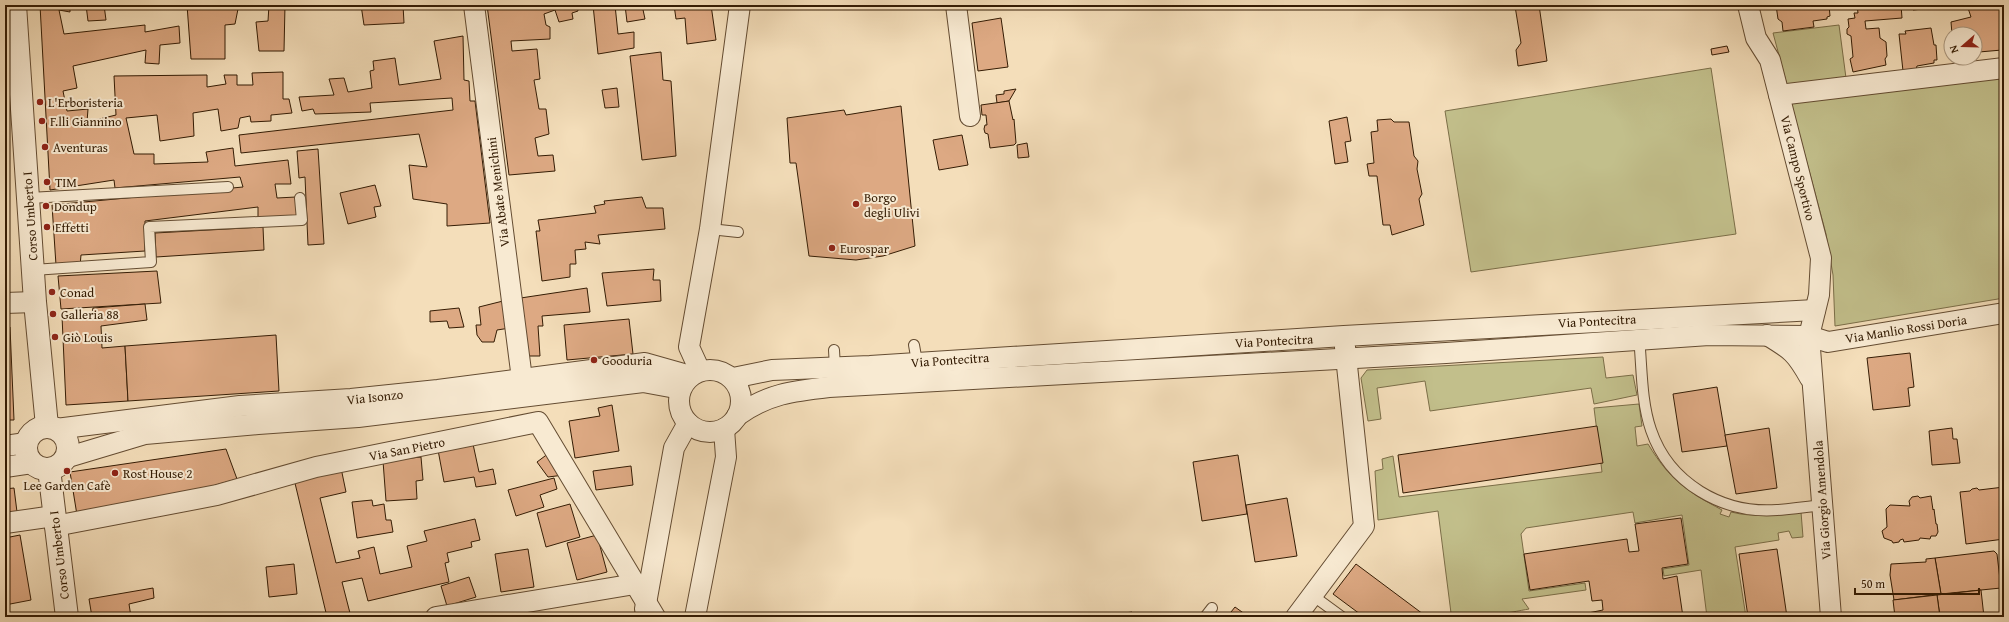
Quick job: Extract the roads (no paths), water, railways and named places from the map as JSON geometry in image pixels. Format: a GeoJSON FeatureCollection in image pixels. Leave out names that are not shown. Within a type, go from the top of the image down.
{"type":"FeatureCollection","features":[{"type":"Feature","properties":{"kind":"street","name":"Corso Umberto I"},"geometry":{"type":"LineString","coordinates":[[15,5],[11,27],[29,198],[35,302],[52,428],[66,438],[68,445],[35,456],[55,521],[67,617]]}},
{"type":"Feature","properties":{"kind":"street","name":"Via Abate Menichini"},"geometry":{"type":"LineString","coordinates":[[474,5],[522,379]]}},
{"type":"Feature","properties":{"kind":"street"},"geometry":{"type":"LineString","coordinates":[[731,423],[714,432],[699,430],[688,423],[680,408],[691,379],[689,347],[710,229],[740,5]]}},
{"type":"Feature","properties":{"kind":"street"},"geometry":{"type":"LineString","coordinates":[[956,5],[970,116]]}},
{"type":"Feature","properties":{"kind":"street","name":"Via Campo Sportivo"},"geometry":{"type":"LineString","coordinates":[[1748,5],[1756,38],[1770,60],[1821,258],[1816,310],[1809,336]]}},
{"type":"Feature","properties":{"kind":"street"},"geometry":{"type":"LineString","coordinates":[[1779,94],[2004,68]]}},
{"type":"Feature","properties":{"kind":"street"},"geometry":{"type":"LineString","coordinates":[[5,303],[35,302]]}},
{"type":"Feature","properties":{"kind":"street","name":"Via Pontecitra"},"geometry":{"type":"LineString","coordinates":[[732,378],[835,359],[916,354],[1344,336],[1816,310]]}},
{"type":"Feature","properties":{"kind":"street","name":"Via Manlio Rossi Doria"},"geometry":{"type":"LineString","coordinates":[[1809,336],[1828,342],[2004,313]]}},
{"type":"Feature","properties":{"kind":"street","name":"Via Pontecitra"},"geometry":{"type":"LineString","coordinates":[[731,423],[754,404],[772,396],[798,390],[830,387],[1346,359],[1709,335],[1809,336]]}},
{"type":"Feature","properties":{"kind":"street","name":"Via Giorgio Amendola"},"geometry":{"type":"LineString","coordinates":[[1768,335],[1789,348],[1798,357],[1812,383]]}},
{"type":"Feature","properties":{"kind":"street"},"geometry":{"type":"LineString","coordinates":[[1296,617],[1364,526],[1344,336]]}},
{"type":"Feature","properties":{"kind":"street","name":"Via Giorgio Amendola"},"geometry":{"type":"LineString","coordinates":[[1809,336],[1831,617]]}},
{"type":"Feature","properties":{"kind":"street","name":"Via Isonzo"},"geometry":{"type":"LineString","coordinates":[[52,428],[240,406],[351,399],[438,390],[645,363],[691,379]]}},
{"type":"Feature","properties":{"kind":"street"},"geometry":{"type":"LineString","coordinates":[[691,379],[714,369],[724,372],[732,378],[740,390],[742,398],[731,423],[726,457],[695,617]]}},
{"type":"Feature","properties":{"kind":"street","name":"Via Isonzo"},"geometry":{"type":"LineString","coordinates":[[5,467],[35,456],[145,434],[358,417],[643,382],[691,379]]}},
{"type":"Feature","properties":{"kind":"street","name":"Via San Pietro"},"geometry":{"type":"LineString","coordinates":[[55,521],[218,495],[316,467],[538,422],[635,584],[648,612]]}},
{"type":"Feature","properties":{"kind":"street"},"geometry":{"type":"LineString","coordinates":[[648,612],[674,448],[688,423]]}},
{"type":"Feature","properties":{"kind":"street"},"geometry":{"type":"LineString","coordinates":[[35,456],[31,433],[41,427],[52,428]]}},
{"type":"Feature","properties":{"kind":"street"},"geometry":{"type":"LineString","coordinates":[[5,523],[55,521]]}},
{"type":"Feature","properties":{"kind":"street"},"geometry":{"type":"LineString","coordinates":[[436,617],[635,584]]}},
{"type":"Feature","properties":{"kind":"lane"},"geometry":{"type":"LineString","coordinates":[[29,198],[228,187]]}},
{"type":"Feature","properties":{"kind":"lane"},"geometry":{"type":"LineString","coordinates":[[33,270],[151,262],[149,226],[302,220],[300,198]]}},
{"type":"Feature","properties":{"kind":"lane"},"geometry":{"type":"LineString","coordinates":[[710,229],[738,232]]}},
{"type":"Feature","properties":{"kind":"lane"},"geometry":{"type":"LineString","coordinates":[[1637,319],[1645,400],[1651,430],[1665,458],[1686,483],[1713,500],[1747,509],[1776,510],[1822,505]]}},
{"type":"Feature","properties":{"kind":"lane"},"geometry":{"type":"LineString","coordinates":[[1312,595],[1342,617]]}},
{"type":"Feature","properties":{"kind":"lane"},"geometry":{"type":"LineString","coordinates":[[1205,617],[1212,608]]}},
{"type":"Feature","properties":{"kind":"place","name":"L'Erboristeria"},"geometry":{"type":"Point","coordinates":[40,102]}},
{"type":"Feature","properties":{"kind":"place","name":"F.lli Giannino"},"geometry":{"type":"Point","coordinates":[42,121]}},
{"type":"Feature","properties":{"kind":"place","name":"Aventuras"},"geometry":{"type":"Point","coordinates":[45,147]}},
{"type":"Feature","properties":{"kind":"place","name":"TIM"},"geometry":{"type":"Point","coordinates":[47,182]}},
{"type":"Feature","properties":{"kind":"place","name":"Borgo degli Ulivi"},"geometry":{"type":"Point","coordinates":[856,204]}},
{"type":"Feature","properties":{"kind":"place","name":"Dondup"},"geometry":{"type":"Point","coordinates":[46,206]}},
{"type":"Feature","properties":{"kind":"place","name":"Effetti"},"geometry":{"type":"Point","coordinates":[47,227]}},
{"type":"Feature","properties":{"kind":"place","name":"Eurospar"},"geometry":{"type":"Point","coordinates":[832,248]}},
{"type":"Feature","properties":{"kind":"place","name":"Conad"},"geometry":{"type":"Point","coordinates":[52,292]}},
{"type":"Feature","properties":{"kind":"place","name":"Galleria 88"},"geometry":{"type":"Point","coordinates":[53,314]}},
{"type":"Feature","properties":{"kind":"place","name":"Giò Louis"},"geometry":{"type":"Point","coordinates":[55,337]}},
{"type":"Feature","properties":{"kind":"place","name":"Gooduria"},"geometry":{"type":"Point","coordinates":[594,360]}},
{"type":"Feature","properties":{"kind":"place","name":"Lee Garden Cafè"},"geometry":{"type":"Point","coordinates":[67,471]}},
{"type":"Feature","properties":{"kind":"place","name":"Rost House 2"},"geometry":{"type":"Point","coordinates":[115,473]}}]}
